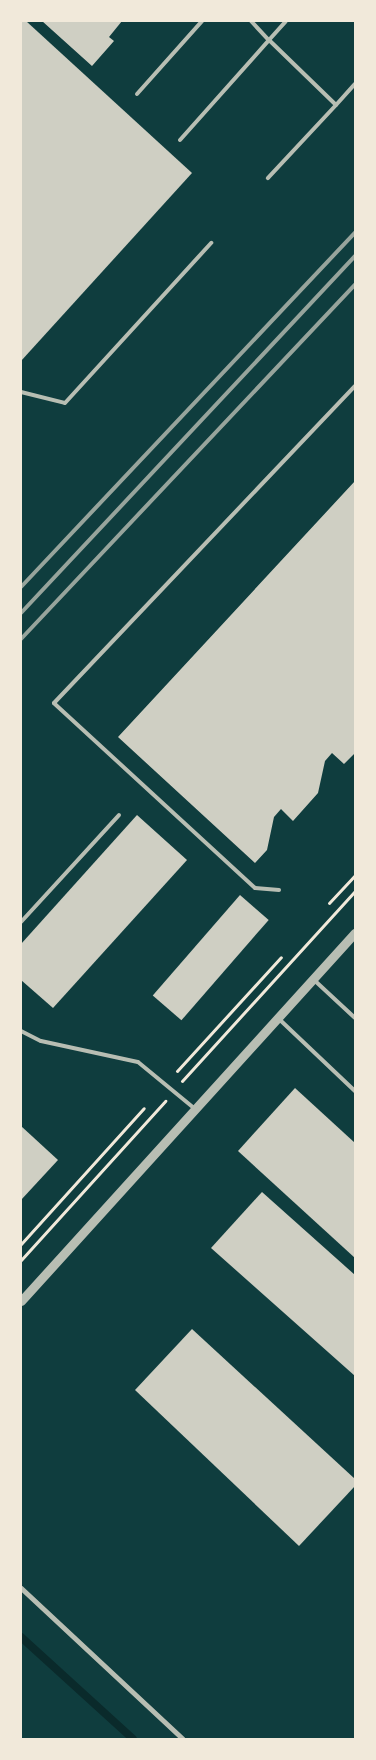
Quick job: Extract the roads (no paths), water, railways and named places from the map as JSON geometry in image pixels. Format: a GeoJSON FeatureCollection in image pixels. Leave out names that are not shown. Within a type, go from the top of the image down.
{"type":"FeatureCollection","features":[{"type":"Feature","properties":{"kind":"street"},"geometry":{"type":"LineString","coordinates":[[21,1301],[355,933]]}},
{"type":"Feature","properties":{"kind":"street"},"geometry":{"type":"LineString","coordinates":[[21,1588],[183,1739]]}},
{"type":"Feature","properties":{"kind":"lane"},"geometry":{"type":"LineString","coordinates":[[137,94],[202,21]]}},
{"type":"Feature","properties":{"kind":"lane"},"geometry":{"type":"LineString","coordinates":[[251,21],[336,105]]}},
{"type":"Feature","properties":{"kind":"lane"},"geometry":{"type":"LineString","coordinates":[[180,140],[286,21]]}},
{"type":"Feature","properties":{"kind":"lane"},"geometry":{"type":"LineString","coordinates":[[268,178],[355,84]]}},
{"type":"Feature","properties":{"kind":"lane"},"geometry":{"type":"LineString","coordinates":[[21,392],[65,403],[211,243]]}},
{"type":"Feature","properties":{"kind":"lane"},"geometry":{"type":"LineString","coordinates":[[279,890],[256,888],[54,703],[355,386]]}},
{"type":"Feature","properties":{"kind":"lane"},"geometry":{"type":"LineString","coordinates":[[21,922],[119,815]]}},
{"type":"Feature","properties":{"kind":"lane"},"geometry":{"type":"LineString","coordinates":[[313,979],[355,1018]]}},
{"type":"Feature","properties":{"kind":"lane"},"geometry":{"type":"LineString","coordinates":[[278,1018],[355,1091]]}},
{"type":"Feature","properties":{"kind":"lane"},"geometry":{"type":"LineString","coordinates":[[21,1031],[41,1041],[138,1062],[195,1109]]}},
{"type":"Feature","properties":{"kind":"waterway"},"geometry":{"type":"LineString","coordinates":[[21,1637],[133,1739]]}},
{"type":"Feature","properties":{"kind":"railway"},"geometry":{"type":"LineString","coordinates":[[21,587],[355,233]]}},
{"type":"Feature","properties":{"kind":"railway"},"geometry":{"type":"LineString","coordinates":[[21,613],[355,256]]}},
{"type":"Feature","properties":{"kind":"railway"},"geometry":{"type":"LineString","coordinates":[[21,639],[355,285]]}}]}
